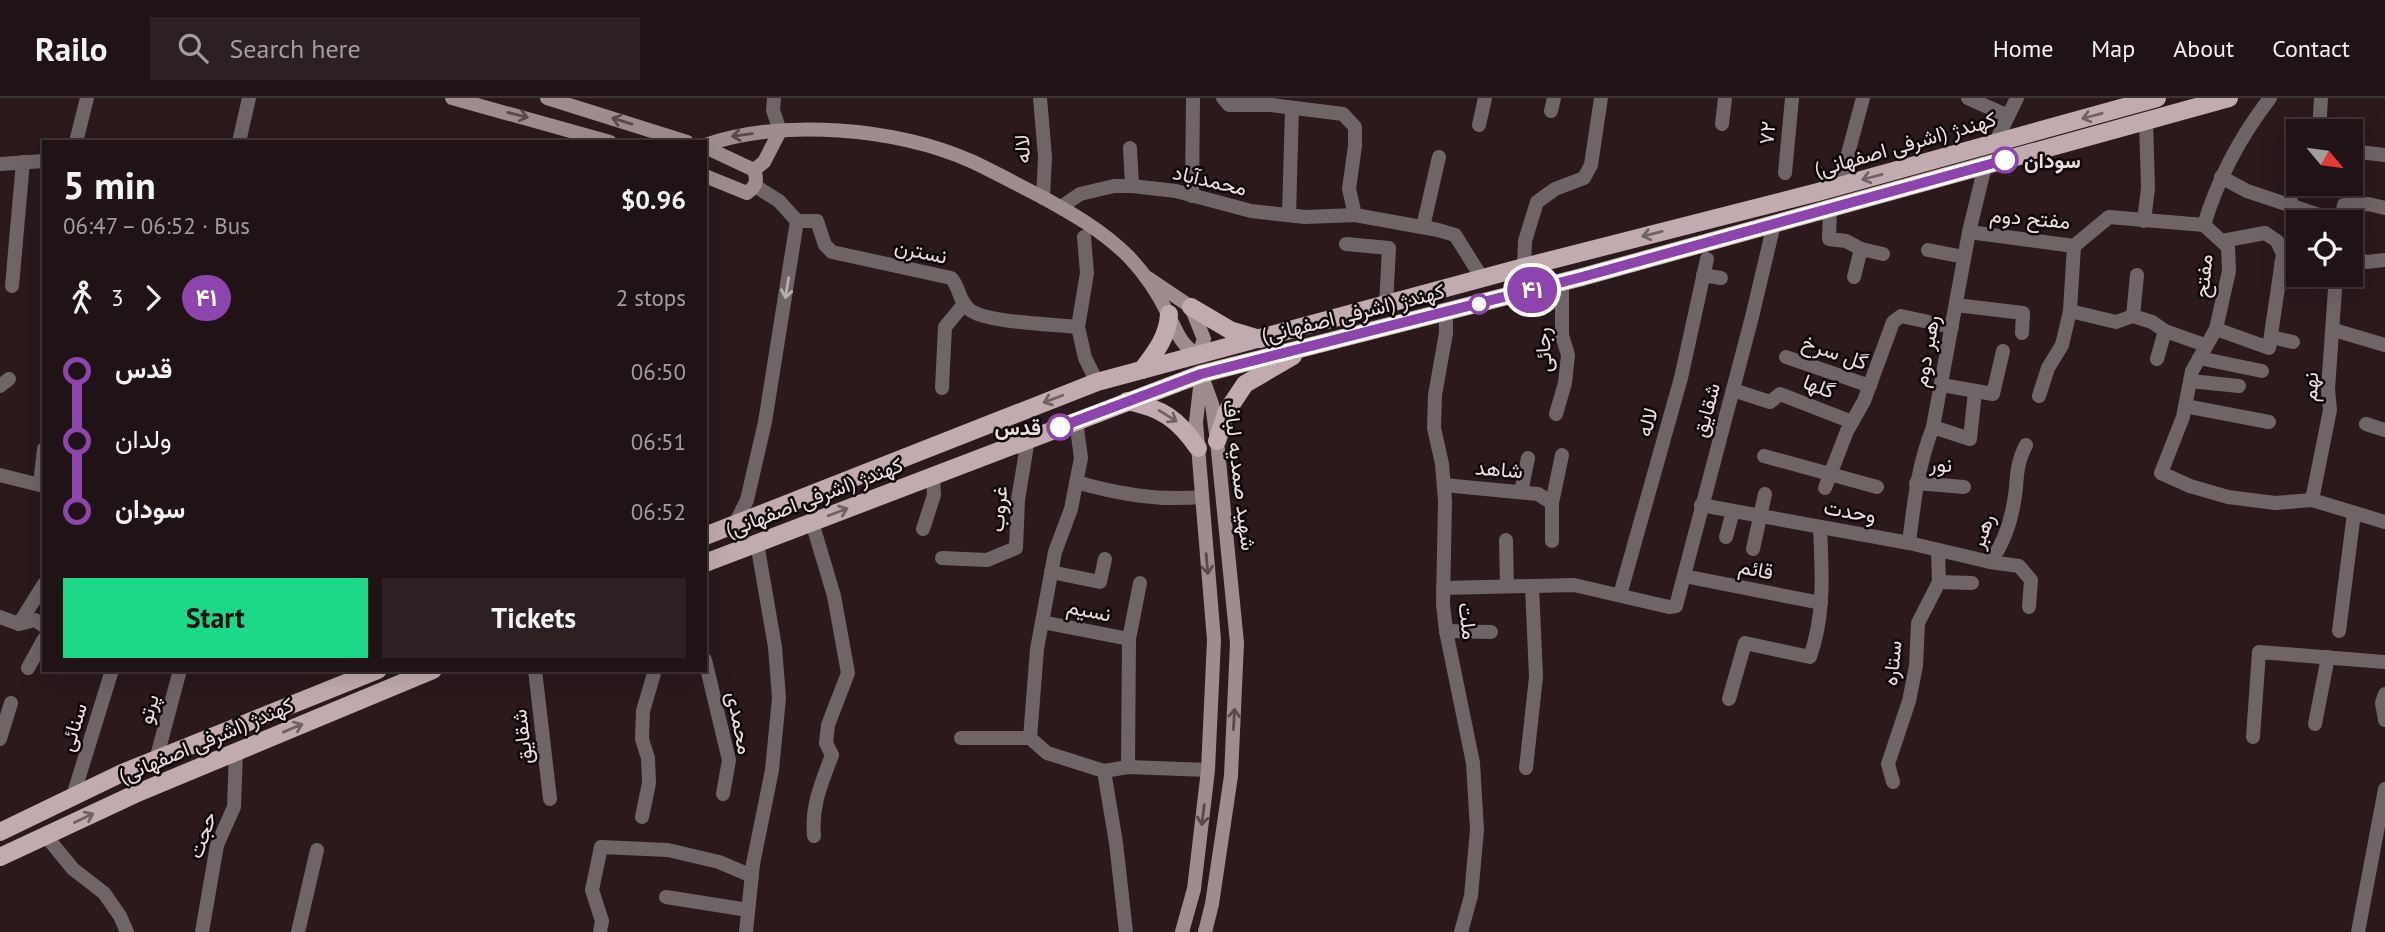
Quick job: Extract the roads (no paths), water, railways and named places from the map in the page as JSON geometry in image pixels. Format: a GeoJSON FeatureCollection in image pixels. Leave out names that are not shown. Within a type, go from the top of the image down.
{"type":"FeatureCollection","features":[{"type":"Feature","properties":{"kind":"main road"},"geometry":{"type":"LineString","coordinates":[[452,98],[603,140]]}},
{"type":"Feature","properties":{"kind":"main road"},"geometry":{"type":"LineString","coordinates":[[547,98],[681,140]]}},
{"type":"Feature","properties":{"kind":"main road","name":"کهندژ (اشرفی اصفهانی)"},"geometry":{"type":"LineString","coordinates":[[707,562],[1127,401],[1260,339],[1482,278],[1839,187],[2157,98]]}},
{"type":"Feature","properties":{"kind":"main road","name":"کهندژ (اشرفی اصفهانی)"},"geometry":{"type":"LineString","coordinates":[[707,535],[1097,382],[1142,370],[1200,365],[1307,347],[1446,313],[2229,98]]}},
{"type":"Feature","properties":{"kind":"main road"},"geometry":{"type":"LineString","coordinates":[[707,145],[727,137],[780,131],[831,130],[873,134],[926,146],[968,160],[1077,215],[1107,238],[1148,278],[1230,330],[1260,339]]}},
{"type":"Feature","properties":{"kind":"main road"},"geometry":{"type":"LineString","coordinates":[[754,170],[764,162],[780,131]]}},
{"type":"Feature","properties":{"kind":"main road"},"geometry":{"type":"LineString","coordinates":[[707,147],[754,170],[757,178],[751,189],[707,177]]}},
{"type":"Feature","properties":{"kind":"main road"},"geometry":{"type":"LineString","coordinates":[[1148,278],[1169,314],[1177,336],[1200,365]]}},
{"type":"Feature","properties":{"kind":"main road"},"geometry":{"type":"LineString","coordinates":[[1191,307],[1204,339],[1200,365]]}},
{"type":"Feature","properties":{"kind":"main road"},"geometry":{"type":"LineString","coordinates":[[1142,370],[1156,352],[1168,329],[1169,314]]}},
{"type":"Feature","properties":{"kind":"main road"},"geometry":{"type":"LineString","coordinates":[[1217,441],[1227,411],[1245,384],[1307,347]]}},
{"type":"Feature","properties":{"kind":"main road","name":"شهید صمدیه لباف"},"geometry":{"type":"LineString","coordinates":[[1200,365],[1212,404],[1217,441],[1237,643],[1231,776],[1212,904],[1205,932]]}},
{"type":"Feature","properties":{"kind":"main road","name":"شهید صمدیه لباف"},"geometry":{"type":"LineString","coordinates":[[1182,932],[1194,888],[1208,771],[1214,640],[1196,422],[1200,365]]}},
{"type":"Feature","properties":{"kind":"main road"},"geometry":{"type":"LineString","coordinates":[[1127,401],[1153,406],[1179,422],[1198,448]]}},
{"type":"Feature","properties":{"kind":"main road"},"geometry":{"type":"LineString","coordinates":[[1205,536],[1227,533]]}},
{"type":"Feature","properties":{"kind":"main road","name":"کهندژ (اشرفی اصفهانی)"},"geometry":{"type":"LineString","coordinates":[[0,832],[156,760],[373,672]]}},
{"type":"Feature","properties":{"kind":"main road","name":"کهندژ (اشرفی اصفهانی)"},"geometry":{"type":"LineString","coordinates":[[0,857],[135,794],[403,676],[423,672]]}},
{"type":"Feature","properties":{"kind":"street"},"geometry":{"type":"LineString","coordinates":[[76,140],[87,98]]}},
{"type":"Feature","properties":{"kind":"street"},"geometry":{"type":"LineString","coordinates":[[239,140],[249,98]]}},
{"type":"Feature","properties":{"kind":"street"},"geometry":{"type":"LineString","coordinates":[[774,98],[773,110],[780,131]]}},
{"type":"Feature","properties":{"kind":"street","name":"لاله"},"geometry":{"type":"LineString","coordinates":[[1040,98],[1045,157],[1042,198]]}},
{"type":"Feature","properties":{"kind":"street"},"geometry":{"type":"LineString","coordinates":[[1192,196],[1193,98]]}},
{"type":"Feature","properties":{"kind":"street"},"geometry":{"type":"LineString","coordinates":[[1223,98],[1229,105],[1292,108],[1313,104],[1343,114],[1355,127],[1349,189],[1355,215]]}},
{"type":"Feature","properties":{"kind":"street"},"geometry":{"type":"LineString","coordinates":[[1479,125],[1485,98]]}},
{"type":"Feature","properties":{"kind":"street"},"geometry":{"type":"LineString","coordinates":[[1524,267],[1525,241],[1537,202],[1555,189],[1584,178],[1591,165],[1601,98]]}},
{"type":"Feature","properties":{"kind":"street"},"geometry":{"type":"LineString","coordinates":[[1722,124],[1725,98]]}},
{"type":"Feature","properties":{"kind":"street","name":"۷۲"},"geometry":{"type":"LineString","coordinates":[[1785,173],[1792,98]]}},
{"type":"Feature","properties":{"kind":"street"},"geometry":{"type":"LineString","coordinates":[[1839,187],[1863,98]]}},
{"type":"Feature","properties":{"kind":"street"},"geometry":{"type":"LineString","coordinates":[[1968,98],[2008,116]]}},
{"type":"Feature","properties":{"kind":"street"},"geometry":{"type":"LineString","coordinates":[[1995,143],[2017,98]]}},
{"type":"Feature","properties":{"kind":"street","name":"مفتح"},"geometry":{"type":"LineString","coordinates":[[2270,98],[2242,138],[2213,194],[2204,225],[2228,247],[2229,271],[2216,329],[2202,351],[2190,381],[2183,417],[2161,473],[2190,486],[2228,497],[2275,503],[2312,500]]}},
{"type":"Feature","properties":{"kind":"street"},"geometry":{"type":"LineString","coordinates":[[2320,119],[2321,98]]}},
{"type":"Feature","properties":{"kind":"street"},"geometry":{"type":"LineString","coordinates":[[1289,215],[1292,108]]}},
{"type":"Feature","properties":{"kind":"street"},"geometry":{"type":"LineString","coordinates":[[2144,221],[2148,188],[2146,121]]}},
{"type":"Feature","properties":{"kind":"street"},"geometry":{"type":"LineString","coordinates":[[1130,148],[1132,186]]}},
{"type":"Feature","properties":{"kind":"street"},"geometry":{"type":"LineString","coordinates":[[2363,152],[2385,155]]}},
{"type":"Feature","properties":{"kind":"street"},"geometry":{"type":"LineString","coordinates":[[1423,227],[1439,157]]}},
{"type":"Feature","properties":{"kind":"street"},"geometry":{"type":"LineString","coordinates":[[0,164],[42,160]]}},
{"type":"Feature","properties":{"kind":"street"},"geometry":{"type":"LineString","coordinates":[[12,286],[23,162]]}},
{"type":"Feature","properties":{"kind":"street","name":"رهبر دوم"},"geometry":{"type":"LineString","coordinates":[[1909,543],[1916,484],[1922,455],[1933,427],[1964,257],[1985,166]]}},
{"type":"Feature","properties":{"kind":"street"},"geometry":{"type":"LineString","coordinates":[[2221,177],[2247,191],[2307,210]]}},
{"type":"Feature","properties":{"kind":"street","name":"محمدآباد"},"geometry":{"type":"LineString","coordinates":[[1061,207],[1080,194],[1114,186],[1132,186],[1176,191],[1251,211],[1289,215],[1355,215],[1455,235],[1482,278]]}},
{"type":"Feature","properties":{"kind":"street"},"geometry":{"type":"LineString","coordinates":[[735,524],[747,500],[762,433],[797,221],[779,201],[751,189]]}},
{"type":"Feature","properties":{"kind":"street"},"geometry":{"type":"LineString","coordinates":[[2289,204],[2291,196]]}},
{"type":"Feature","properties":{"kind":"street"},"geometry":{"type":"LineString","coordinates":[[2343,210],[2344,205],[2368,204],[2385,208]]}},
{"type":"Feature","properties":{"kind":"street"},"geometry":{"type":"LineString","coordinates":[[1830,208],[1829,239],[1846,241],[1861,249],[1883,254]]}},
{"type":"Feature","properties":{"kind":"street","name":"مفتح دوم"},"geometry":{"type":"LineString","coordinates":[[1969,232],[2074,246],[2109,217],[2204,225]]}},
{"type":"Feature","properties":{"kind":"street","name":"نسترن"},"geometry":{"type":"LineString","coordinates":[[797,221],[817,221],[825,245],[832,252],[951,278],[964,304]]}},
{"type":"Feature","properties":{"kind":"street","name":"شقایق"},"geometry":{"type":"LineString","coordinates":[[1620,595],[1669,607],[1675,606],[1774,224]]}},
{"type":"Feature","properties":{"kind":"street"},"geometry":{"type":"LineString","coordinates":[[2216,329],[2269,348],[2283,254],[2277,241],[2265,233],[2222,242]]}},
{"type":"Feature","properties":{"kind":"street"},"geometry":{"type":"LineString","coordinates":[[1084,237],[1087,273],[1078,327],[1085,358],[1097,382]]}},
{"type":"Feature","properties":{"kind":"street"},"geometry":{"type":"LineString","coordinates":[[1346,244],[1390,248],[1386,305]]}},
{"type":"Feature","properties":{"kind":"street"},"geometry":{"type":"LineString","coordinates":[[2039,396],[2048,368],[2062,345],[2070,311],[2074,246]]}},
{"type":"Feature","properties":{"kind":"street"},"geometry":{"type":"LineString","coordinates":[[1854,277],[1861,249]]}},
{"type":"Feature","properties":{"kind":"street"},"geometry":{"type":"LineString","coordinates":[[1927,250],[1964,257]]}},
{"type":"Feature","properties":{"kind":"street","name":"لاله"},"geometry":{"type":"LineString","coordinates":[[1620,595],[1681,378],[1707,259]]}},
{"type":"Feature","properties":{"kind":"street"},"geometry":{"type":"LineString","coordinates":[[2363,261],[2385,260]]}},
{"type":"Feature","properties":{"kind":"street"},"geometry":{"type":"LineString","coordinates":[[2281,264],[2286,264]]}},
{"type":"Feature","properties":{"kind":"street"},"geometry":{"type":"LineString","coordinates":[[1703,275],[1721,278]]}},
{"type":"Feature","properties":{"kind":"street"},"geometry":{"type":"LineString","coordinates":[[2133,316],[2137,275]]}},
{"type":"Feature","properties":{"kind":"street","name":"رجائی"},"geometry":{"type":"LineString","coordinates":[[1556,414],[1565,383],[1568,355],[1562,335],[1562,282]]}},
{"type":"Feature","properties":{"kind":"street","name":"نهم"},"geometry":{"type":"LineString","coordinates":[[2312,500],[2330,410],[2328,389],[2336,287]]}},
{"type":"Feature","properties":{"kind":"street"},"geometry":{"type":"LineString","coordinates":[[942,388],[945,327],[964,304],[970,311],[993,318],[1078,327]]}},
{"type":"Feature","properties":{"kind":"street"},"geometry":{"type":"LineString","coordinates":[[1956,305],[2022,313],[2022,333]]}},
{"type":"Feature","properties":{"kind":"street"},"geometry":{"type":"LineString","coordinates":[[2070,311],[2116,322],[2133,316],[2151,322],[2202,351],[2262,371]]}},
{"type":"Feature","properties":{"kind":"street","name":"ملت"},"geometry":{"type":"LineString","coordinates":[[1446,313],[1446,333],[1435,395],[1434,428],[1444,485],[1443,588],[1446,631],[1473,763],[1477,830],[1471,896],[1461,932]]}},
{"type":"Feature","properties":{"kind":"street"},"geometry":{"type":"LineString","coordinates":[[1828,481],[1870,386],[1893,322],[1901,316],[1952,327]]}},
{"type":"Feature","properties":{"kind":"street"},"geometry":{"type":"LineString","coordinates":[[2334,330],[2385,345]]}},
{"type":"Feature","properties":{"kind":"street"},"geometry":{"type":"LineString","coordinates":[[2157,359],[2165,331]]}},
{"type":"Feature","properties":{"kind":"street"},"geometry":{"type":"LineString","coordinates":[[2270,337],[2293,342]]}},
{"type":"Feature","properties":{"kind":"street"},"geometry":{"type":"LineString","coordinates":[[1942,385],[1993,394],[2003,351]]}},
{"type":"Feature","properties":{"kind":"street","name":"گل سرخ"},"geometry":{"type":"LineString","coordinates":[[1786,357],[1870,386]]}},
{"type":"Feature","properties":{"kind":"street"},"geometry":{"type":"LineString","coordinates":[[2190,381],[2239,386]]}},
{"type":"Feature","properties":{"kind":"street","name":"گلها"},"geometry":{"type":"LineString","coordinates":[[1733,390],[1770,402],[1780,394],[1852,422]]}},
{"type":"Feature","properties":{"kind":"street"},"geometry":{"type":"LineString","coordinates":[[1933,427],[1970,439],[1975,391]]}},
{"type":"Feature","properties":{"kind":"street"},"geometry":{"type":"LineString","coordinates":[[2185,406],[2269,422]]}},
{"type":"Feature","properties":{"kind":"street"},"geometry":{"type":"LineString","coordinates":[[1030,738],[1037,649],[1051,572],[1055,552],[1071,509],[1081,458],[1076,421]]}},
{"type":"Feature","properties":{"kind":"street"},"geometry":{"type":"LineString","coordinates":[[2366,424],[2385,430]]}},
{"type":"Feature","properties":{"kind":"street","name":"غروب"},"geometry":{"type":"LineString","coordinates":[[942,558],[988,560],[1016,548],[1018,500],[1028,439]]}},
{"type":"Feature","properties":{"kind":"street","name":"رهبر"},"geometry":{"type":"LineString","coordinates":[[2026,445],[2017,462],[2016,491],[2003,545],[1990,562],[2019,566],[2031,580],[2029,607]]}},
{"type":"Feature","properties":{"kind":"street"},"geometry":{"type":"LineString","coordinates":[[1552,541],[1552,503],[1562,455]]}},
{"type":"Feature","properties":{"kind":"street"},"geometry":{"type":"LineString","coordinates":[[1764,456],[1828,481],[1877,487]]}},
{"type":"Feature","properties":{"kind":"street"},"geometry":{"type":"LineString","coordinates":[[1521,492],[1528,458]]}},
{"type":"Feature","properties":{"kind":"street"},"geometry":{"type":"LineString","coordinates":[[0,475],[42,486]]}},
{"type":"Feature","properties":{"kind":"street"},"geometry":{"type":"LineString","coordinates":[[923,529],[934,495],[933,475]]}},
{"type":"Feature","properties":{"kind":"street"},"geometry":{"type":"LineString","coordinates":[[1076,482],[1143,497],[1201,497]]}},
{"type":"Feature","properties":{"kind":"street","name":"نور"},"geometry":{"type":"LineString","coordinates":[[1916,484],[1964,487]]}},
{"type":"Feature","properties":{"kind":"street","name":"شاهد"},"geometry":{"type":"LineString","coordinates":[[1444,485],[1538,494],[1552,503]]}},
{"type":"Feature","properties":{"kind":"street"},"geometry":{"type":"LineString","coordinates":[[1753,548],[1765,494]]}},
{"type":"Feature","properties":{"kind":"street"},"geometry":{"type":"LineString","coordinates":[[2312,500],[2385,522]]}},
{"type":"Feature","properties":{"kind":"street","name":"وحدت"},"geometry":{"type":"LineString","coordinates":[[1701,505],[1909,543],[1990,562]]}},
{"type":"Feature","properties":{"kind":"street"},"geometry":{"type":"LineString","coordinates":[[1726,537],[1733,511]]}},
{"type":"Feature","properties":{"kind":"street"},"geometry":{"type":"LineString","coordinates":[[2339,631],[2354,513]]}},
{"type":"Feature","properties":{"kind":"street"},"geometry":{"type":"LineString","coordinates":[[812,522],[834,596],[848,673],[828,725],[826,743],[832,755],[816,796],[814,836]]}},
{"type":"Feature","properties":{"kind":"street"},"geometry":{"type":"LineString","coordinates":[[1729,699],[1745,643],[1810,657],[1818,635],[1821,603],[1820,527]]}},
{"type":"Feature","properties":{"kind":"street"},"geometry":{"type":"LineString","coordinates":[[1506,540],[1507,586]]}},
{"type":"Feature","properties":{"kind":"street"},"geometry":{"type":"LineString","coordinates":[[746,932],[752,876],[772,770],[779,698],[775,647],[757,543]]}},
{"type":"Feature","properties":{"kind":"street","name":"ستاره"},"geometry":{"type":"LineString","coordinates":[[1893,782],[1888,764],[1909,701],[1916,666],[1918,623],[1939,582],[1938,550]]}},
{"type":"Feature","properties":{"kind":"street"},"geometry":{"type":"LineString","coordinates":[[1051,572],[1100,582],[1105,559]]}},
{"type":"Feature","properties":{"kind":"street","name":"قائم"},"geometry":{"type":"LineString","coordinates":[[1684,576],[1821,603]]}},
{"type":"Feature","properties":{"kind":"street"},"geometry":{"type":"LineString","coordinates":[[1939,582],[1972,583]]}},
{"type":"Feature","properties":{"kind":"street"},"geometry":{"type":"LineString","coordinates":[[1128,767],[1129,639],[1140,583]]}},
{"type":"Feature","properties":{"kind":"street"},"geometry":{"type":"LineString","coordinates":[[1443,588],[1574,585],[1620,595]]}},
{"type":"Feature","properties":{"kind":"street"},"geometry":{"type":"LineString","coordinates":[[19,624],[42,586]]}},
{"type":"Feature","properties":{"kind":"street"},"geometry":{"type":"LineString","coordinates":[[1527,768],[1536,677],[1532,586]]}},
{"type":"Feature","properties":{"kind":"street"},"geometry":{"type":"LineString","coordinates":[[0,617],[19,624],[35,620],[42,625]]}},
{"type":"Feature","properties":{"kind":"street","name":"نسیم"},"geometry":{"type":"LineString","coordinates":[[1042,622],[1129,639]]}},
{"type":"Feature","properties":{"kind":"street"},"geometry":{"type":"LineString","coordinates":[[1446,631],[1492,632]]}},
{"type":"Feature","properties":{"kind":"street"},"geometry":{"type":"LineString","coordinates":[[29,668],[42,643]]}},
{"type":"Feature","properties":{"kind":"street"},"geometry":{"type":"LineString","coordinates":[[2253,737],[2259,652],[2385,662]]}},
{"type":"Feature","properties":{"kind":"street"},"geometry":{"type":"LineString","coordinates":[[2315,724],[2328,657]]}},
{"type":"Feature","properties":{"kind":"street","name":"محمدی"},"geometry":{"type":"LineString","coordinates":[[707,668],[729,760],[723,793]]}},
{"type":"Feature","properties":{"kind":"street","name":"سنائی"},"geometry":{"type":"LineString","coordinates":[[73,796],[111,672]]}},
{"type":"Feature","properties":{"kind":"street","name":"پرتو"},"geometry":{"type":"LineString","coordinates":[[156,760],[179,672]]}},
{"type":"Feature","properties":{"kind":"street","name":"شقایق"},"geometry":{"type":"LineString","coordinates":[[535,672],[550,799]]}},
{"type":"Feature","properties":{"kind":"street"},"geometry":{"type":"LineString","coordinates":[[642,817],[649,783],[648,758],[642,738],[643,711],[654,672]]}},
{"type":"Feature","properties":{"kind":"street"},"geometry":{"type":"LineString","coordinates":[[2385,694],[2382,703],[2385,720]]}},
{"type":"Feature","properties":{"kind":"street"},"geometry":{"type":"LineString","coordinates":[[0,738],[11,703]]}},
{"type":"Feature","properties":{"kind":"street"},"geometry":{"type":"LineString","coordinates":[[961,738],[1030,738],[1047,753],[1104,771],[1128,767],[1208,771]]}},
{"type":"Feature","properties":{"kind":"street","name":"حجت"},"geometry":{"type":"LineString","coordinates":[[202,932],[217,845],[234,807],[236,751]]}},
{"type":"Feature","properties":{"kind":"street"},"geometry":{"type":"LineString","coordinates":[[1104,771],[1116,843],[1126,932]]}},
{"type":"Feature","properties":{"kind":"street"},"geometry":{"type":"LineString","coordinates":[[2358,932],[2385,789]]}},
{"type":"Feature","properties":{"kind":"street"},"geometry":{"type":"LineString","coordinates":[[46,836],[74,869],[104,893],[127,932]]}},
{"type":"Feature","properties":{"kind":"street"},"geometry":{"type":"LineString","coordinates":[[600,932],[602,921],[592,890],[601,847],[668,850],[719,862],[752,876]]}},
{"type":"Feature","properties":{"kind":"street"},"geometry":{"type":"LineString","coordinates":[[298,932],[317,850]]}},
{"type":"Feature","properties":{"kind":"street"},"geometry":{"type":"LineString","coordinates":[[666,897],[748,910]]}},
{"type":"Feature","properties":{"kind":"place","name":"سودان"},"geometry":{"type":"Point","coordinates":[2005,160]}},
{"type":"Feature","properties":{"kind":"place","name":"قدس"},"geometry":{"type":"Point","coordinates":[1060,427]}}]}
